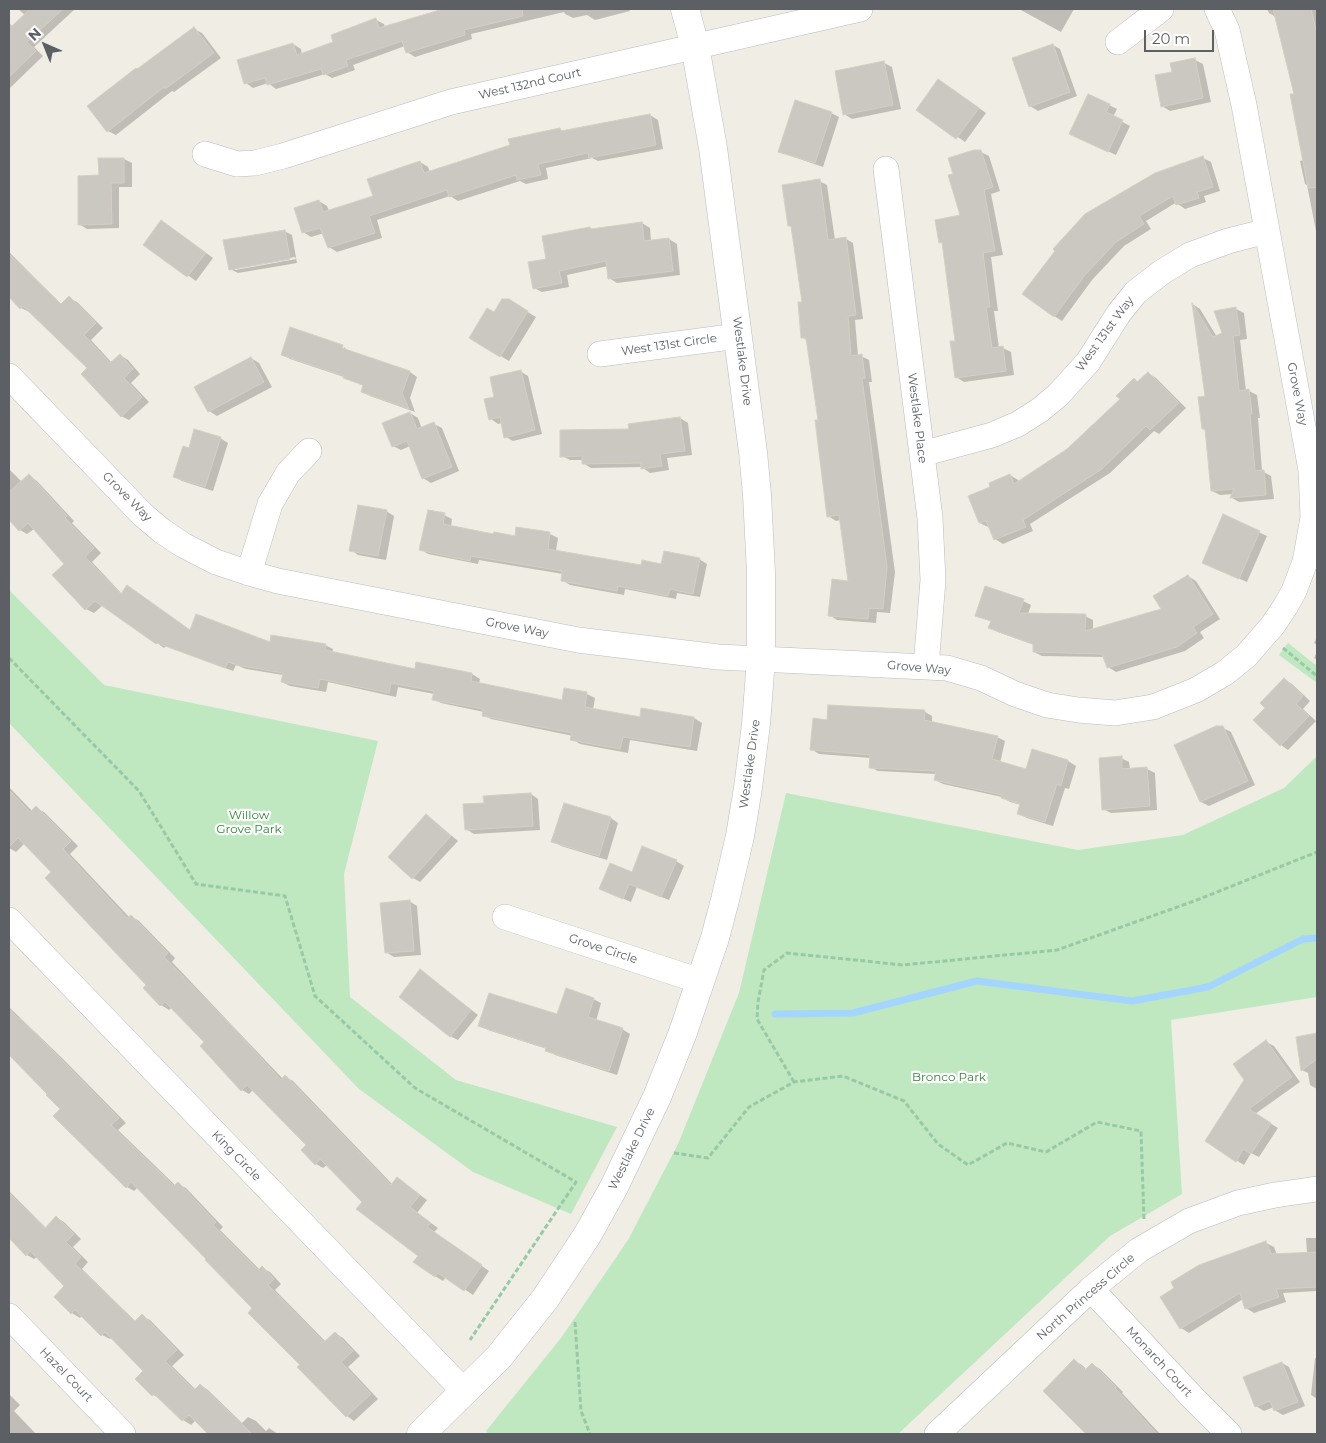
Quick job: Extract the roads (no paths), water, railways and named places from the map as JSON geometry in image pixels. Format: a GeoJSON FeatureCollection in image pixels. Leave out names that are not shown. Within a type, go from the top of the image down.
{"type":"FeatureCollection","features":[{"type":"Feature","properties":{"kind":"street","name":"Westlake Drive"},"geometry":{"type":"LineString","coordinates":[[421,1434],[499,1357],[546,1299],[588,1234],[614,1187],[657,1097],[682,1035],[715,938],[740,836],[755,733],[761,659],[761,573],[757,495],[754,452],[713,148],[695,46],[685,9]]}},
{"type":"Feature","properties":{"kind":"street","name":"West 132nd Court"},"geometry":{"type":"LineString","coordinates":[[205,154],[236,164],[254,163],[283,156],[451,102],[860,9]]}},
{"type":"Feature","properties":{"kind":"street"},"geometry":{"type":"LineString","coordinates":[[1118,42],[1161,9]]}},
{"type":"Feature","properties":{"kind":"street","name":"Grove Way"},"geometry":{"type":"LineString","coordinates":[[9,376],[143,515],[162,531],[183,545],[216,562],[249,573],[278,581],[578,640],[718,658],[947,668],[981,678],[1015,694],[1047,705],[1078,710],[1115,712],[1153,707],[1196,690],[1225,673],[1246,656],[1266,634],[1294,591],[1305,562],[1313,518],[1311,470],[1244,105],[1227,30],[1217,9]]}},
{"type":"Feature","properties":{"kind":"street","name":"Westlake Place"},"geometry":{"type":"LineString","coordinates":[[886,169],[930,518],[933,580],[926,667]]}},
{"type":"Feature","properties":{"kind":"street","name":"West 131st Way"},"geometry":{"type":"LineString","coordinates":[[922,454],[992,435],[1018,424],[1040,410],[1058,395],[1088,362],[1119,313],[1136,292],[1162,272],[1190,255],[1228,241],[1267,231]]}},
{"type":"Feature","properties":{"kind":"street","name":"West 131st Circle"},"geometry":{"type":"LineString","coordinates":[[600,354],[738,336]]}},
{"type":"Feature","properties":{"kind":"street"},"geometry":{"type":"LineString","coordinates":[[249,573],[270,504],[288,473],[308,452]]}},
{"type":"Feature","properties":{"kind":"street","name":"Grove Circle"},"geometry":{"type":"LineString","coordinates":[[505,917],[700,981]]}},
{"type":"Feature","properties":{"kind":"street","name":"King Circle"},"geometry":{"type":"LineString","coordinates":[[9,920],[464,1391]]}},
{"type":"Feature","properties":{"kind":"street","name":"North Princess Circle"},"geometry":{"type":"LineString","coordinates":[[937,1434],[1091,1289],[1139,1250],[1189,1220],[1238,1203],[1317,1188]]}},
{"type":"Feature","properties":{"kind":"street","name":"Monarch Court"},"geometry":{"type":"LineString","coordinates":[[1091,1289],[1192,1398],[1229,1434]]}},
{"type":"Feature","properties":{"kind":"street","name":"Hazel Court"},"geometry":{"type":"LineString","coordinates":[[9,1316],[123,1434]]}},
{"type":"Feature","properties":{"kind":"waterway"},"geometry":{"type":"LineString","coordinates":[[775,1014],[853,1013],[977,981],[1132,1001],[1208,987],[1303,939],[1317,938]]}},
{"type":"Feature","properties":{"kind":"park label","name":"Willow Grove Park"},"geometry":{"type":"Point","coordinates":[249,822]}},
{"type":"Feature","properties":{"kind":"park label","name":"Bronco Park"},"geometry":{"type":"Point","coordinates":[949,1077]}}]}
